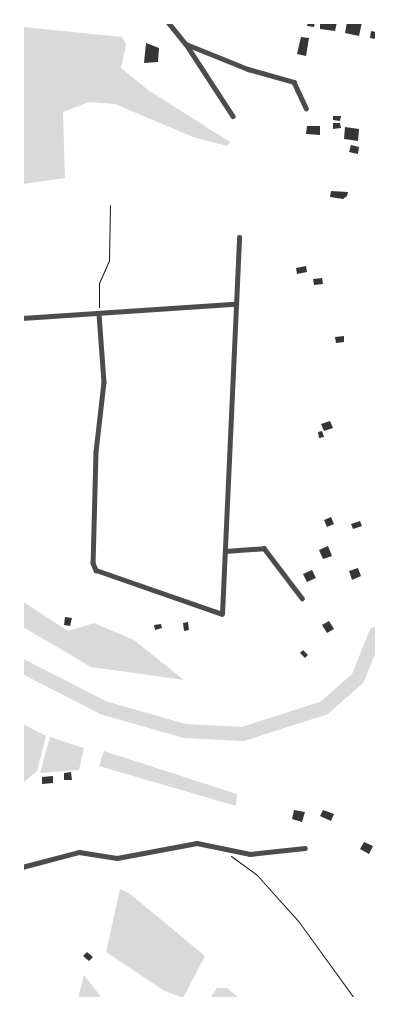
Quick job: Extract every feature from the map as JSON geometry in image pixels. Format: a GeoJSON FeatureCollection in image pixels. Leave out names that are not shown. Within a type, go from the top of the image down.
{"type":"FeatureCollection","features":[{"type":"Feature","properties":{"kind":"street"},"geometry":{"type":"LineString","coordinates":[[168,22],[186,44],[233,116]]}},
{"type":"Feature","properties":{"kind":"street"},"geometry":{"type":"LineString","coordinates":[[186,44],[248,69],[294,82],[306,108]]}},
{"type":"Feature","properties":{"kind":"street"},"geometry":{"type":"LineString","coordinates":[[99,314],[104,382],[96,452],[93,563],[96,570],[222,614],[239,237]]}},
{"type":"Feature","properties":{"kind":"street"},"geometry":{"type":"LineString","coordinates":[[22,318],[235,304]]}},
{"type":"Feature","properties":{"kind":"street"},"geometry":{"type":"LineString","coordinates":[[225,551],[264,548],[302,598]]}},
{"type":"Feature","properties":{"kind":"street"},"geometry":{"type":"LineString","coordinates":[[22,868],[79,852],[117,858],[197,843],[250,854],[305,848]]}},
{"type":"Feature","properties":{"kind":"path"},"geometry":{"type":"LineString","coordinates":[[99,314],[99,284],[109,261],[110,205]]}},
{"type":"Feature","properties":{"kind":"path"},"geometry":{"type":"LineString","coordinates":[[218,847],[256,874],[269,888],[299,922],[354,998]]}},
{"type":"Feature","properties":{"kind":"shaded area"},"geometry":{"type":"Polygon","coordinates":[[[23,27],[122,37],[126,44],[121,68],[148,90],[230,142],[227,146],[193,137],[115,104],[89,102],[63,112],[65,178],[23,184],[23,27]]]}},
{"type":"Feature","properties":{"kind":"shaded area"},"geometry":{"type":"Polygon","coordinates":[[[22,601],[68,631],[94,623],[134,640],[184,680],[91,667],[23,627],[22,601]]]}},
{"type":"Feature","properties":{"kind":"shaded area"},"geometry":{"type":"Polygon","coordinates":[[[23,724],[46,736],[37,771],[23,783],[23,724]]]}},
{"type":"Feature","properties":{"kind":"shaded area"},"geometry":{"type":"Polygon","coordinates":[[[50,737],[84,748],[79,770],[40,773],[50,737]]]}},
{"type":"Feature","properties":{"kind":"shaded area"},"geometry":{"type":"Polygon","coordinates":[[[104,751],[237,794],[236,806],[99,766],[104,751]]]}},
{"type":"Feature","properties":{"kind":"shaded area"},"geometry":{"type":"Polygon","coordinates":[[[120,889],[129,893],[205,956],[183,998],[163,990],[106,952],[120,889]]]}},
{"type":"Feature","properties":{"kind":"shaded area"},"geometry":{"type":"Polygon","coordinates":[[[84,975],[101,997],[103,998],[78,998],[84,975]]]}},
{"type":"Feature","properties":{"kind":"shaded area"},"geometry":{"type":"Polygon","coordinates":[[[217,988],[227,988],[239,998],[210,998],[217,988]]]}},
{"type":"Feature","properties":{"kind":"building"},"geometry":{"type":"Polygon","coordinates":[[[308,22],[315,22],[314,27],[307,26],[308,22]]]}},
{"type":"Feature","properties":{"kind":"building"},"geometry":{"type":"Polygon","coordinates":[[[320,22],[337,22],[335,31],[320,29],[320,22]]]}},
{"type":"Feature","properties":{"kind":"building"},"geometry":{"type":"Polygon","coordinates":[[[347,22],[362,22],[359,36],[345,33],[347,22]]]}},
{"type":"Feature","properties":{"kind":"building"},"geometry":{"type":"Polygon","coordinates":[[[371,31],[376,32],[376,39],[370,38],[371,31]]]}},
{"type":"Feature","properties":{"kind":"building"},"geometry":{"type":"Polygon","coordinates":[[[301,37],[309,38],[306,56],[297,54],[301,37]]]}},
{"type":"Feature","properties":{"kind":"building"},"geometry":{"type":"Polygon","coordinates":[[[146,43],[159,48],[158,62],[144,63],[146,43]]]}},
{"type":"Feature","properties":{"kind":"building"},"geometry":{"type":"Polygon","coordinates":[[[333,116],[341,116],[340,121],[333,120],[333,116]]]}},
{"type":"Feature","properties":{"kind":"building"},"geometry":{"type":"Polygon","coordinates":[[[333,123],[340,123],[341,128],[333,129],[333,123]]]}},
{"type":"Feature","properties":{"kind":"building"},"geometry":{"type":"Polygon","coordinates":[[[307,126],[320,126],[320,135],[306,134],[307,126]]]}},
{"type":"Feature","properties":{"kind":"building"},"geometry":{"type":"Polygon","coordinates":[[[345,127],[359,129],[358,141],[344,139],[345,127]]]}},
{"type":"Feature","properties":{"kind":"building"},"geometry":{"type":"Polygon","coordinates":[[[351,145],[359,147],[358,154],[349,152],[351,145]]]}},
{"type":"Feature","properties":{"kind":"building"},"geometry":{"type":"Polygon","coordinates":[[[331,191],[348,192],[347,196],[343,199],[330,197],[331,191]]]}},
{"type":"Feature","properties":{"kind":"building"},"geometry":{"type":"Polygon","coordinates":[[[306,266],[307,272],[297,274],[296,268],[306,266]]]}},
{"type":"Feature","properties":{"kind":"building"},"geometry":{"type":"Polygon","coordinates":[[[322,278],[323,284],[314,285],[313,279],[322,278]]]}},
{"type":"Feature","properties":{"kind":"building"},"geometry":{"type":"Polygon","coordinates":[[[344,336],[344,342],[336,343],[335,337],[344,336]]]}},
{"type":"Feature","properties":{"kind":"building"},"geometry":{"type":"Polygon","coordinates":[[[330,421],[333,428],[324,431],[321,424],[330,421]]]}},
{"type":"Feature","properties":{"kind":"building"},"geometry":{"type":"Polygon","coordinates":[[[322,431],[324,437],[319,438],[318,432],[322,431]]]}},
{"type":"Feature","properties":{"kind":"building"},"geometry":{"type":"Polygon","coordinates":[[[331,517],[334,524],[327,527],[324,520],[331,517]]]}},
{"type":"Feature","properties":{"kind":"building"},"geometry":{"type":"Polygon","coordinates":[[[360,521],[362,526],[353,529],[351,524],[360,521]]]}},
{"type":"Feature","properties":{"kind":"building"},"geometry":{"type":"Polygon","coordinates":[[[328,546],[332,556],[323,559],[319,550],[328,546]]]}},
{"type":"Feature","properties":{"kind":"building"},"geometry":{"type":"Polygon","coordinates":[[[358,568],[361,576],[352,580],[349,571],[358,568]]]}},
{"type":"Feature","properties":{"kind":"building"},"geometry":{"type":"Polygon","coordinates":[[[312,570],[316,578],[307,582],[303,574],[312,570]]]}},
{"type":"Feature","properties":{"kind":"building"},"geometry":{"type":"Polygon","coordinates":[[[65,617],[72,618],[70,626],[64,625],[65,617]]]}},
{"type":"Feature","properties":{"kind":"building"},"geometry":{"type":"Polygon","coordinates":[[[329,621],[334,629],[327,633],[322,625],[329,621]]]}},
{"type":"Feature","properties":{"kind":"building"},"geometry":{"type":"Polygon","coordinates":[[[188,622],[189,630],[184,631],[183,623],[188,622]]]}},
{"type":"Feature","properties":{"kind":"building"},"geometry":{"type":"Polygon","coordinates":[[[161,624],[162,628],[155,630],[154,625],[161,624]]]}},
{"type":"Feature","properties":{"kind":"building"},"geometry":{"type":"Polygon","coordinates":[[[303,650],[308,655],[305,658],[300,653],[303,650]]]}},
{"type":"Feature","properties":{"kind":"building"},"geometry":{"type":"Polygon","coordinates":[[[71,772],[72,780],[64,780],[64,773],[71,772]]]}},
{"type":"Feature","properties":{"kind":"building"},"geometry":{"type":"Polygon","coordinates":[[[53,776],[53,783],[42,784],[42,777],[53,776]]]}},
{"type":"Feature","properties":{"kind":"building"},"geometry":{"type":"Polygon","coordinates":[[[294,810],[305,812],[302,822],[292,819],[294,810]]]}},
{"type":"Feature","properties":{"kind":"building"},"geometry":{"type":"Polygon","coordinates":[[[323,810],[334,814],[331,821],[320,816],[323,810]]]}},
{"type":"Feature","properties":{"kind":"building"},"geometry":{"type":"Polygon","coordinates":[[[364,842],[373,846],[369,854],[360,849],[364,842]]]}},
{"type":"Feature","properties":{"kind":"building"},"geometry":{"type":"Polygon","coordinates":[[[87,952],[93,957],[89,961],[83,956],[87,952]]]}},
{"type":"Feature","properties":{"kind":"waterway"},"geometry":{"type":"LineString","coordinates":[[22,666],[104,708],[185,731],[243,734],[324,708],[358,678],[376,633]]}}]}
